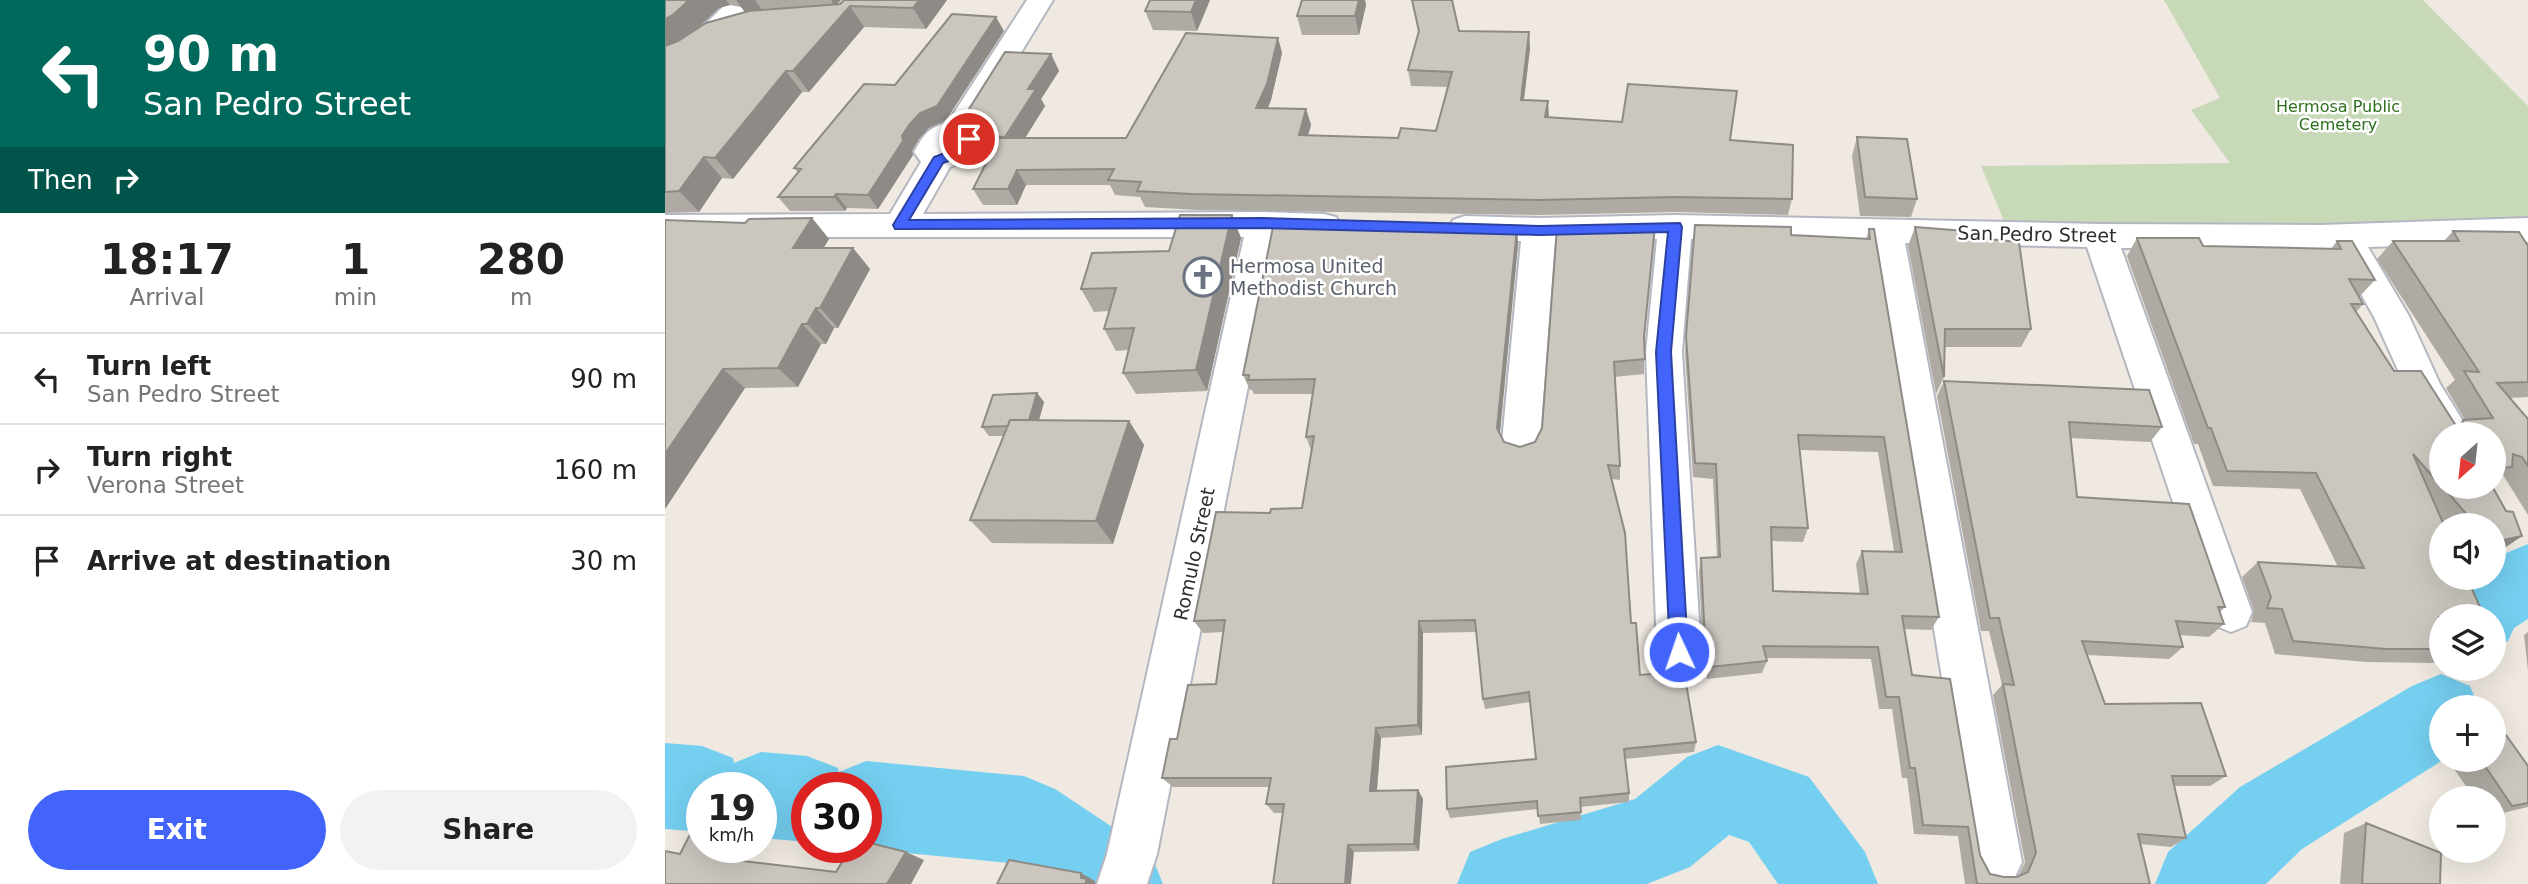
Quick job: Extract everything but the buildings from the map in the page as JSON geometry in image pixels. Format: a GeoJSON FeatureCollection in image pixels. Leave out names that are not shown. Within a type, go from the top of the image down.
{"type":"FeatureCollection","features":[{"type":"Feature","properties":{"kind":"street"},"geometry":{"type":"LineString","coordinates":[[665,62],[685,55],[714,35],[745,0]]}},
{"type":"Feature","properties":{"kind":"street"},"geometry":{"type":"LineString","coordinates":[[900,225],[938,160],[963,151],[969,139],[959,129],[1040,0]]}},
{"type":"Feature","properties":{"kind":"street"},"geometry":{"type":"LineString","coordinates":[[714,35],[763,22]]}},
{"type":"Feature","properties":{"kind":"street"},"geometry":{"type":"LineString","coordinates":[[665,226],[1263,223],[1360,226]]}},
{"type":"Feature","properties":{"kind":"street","name":"Romulo Street"},"geometry":{"type":"LineString","coordinates":[[1127,869],[1263,223]]}},
{"type":"Feature","properties":{"kind":"street"},"geometry":{"type":"LineString","coordinates":[[1675,227],[1664,352],[1679,652]]}},
{"type":"Feature","properties":{"kind":"street","name":"San Pedro Street"},"geometry":{"type":"LineString","coordinates":[[1429,228],[1539,230],[1675,227],[2100,236],[2344,236],[2528,230]]}},
{"type":"Feature","properties":{"kind":"street"},"geometry":{"type":"LineString","coordinates":[[1521,442],[1539,230]]}},
{"type":"Feature","properties":{"kind":"street"},"geometry":{"type":"LineString","coordinates":[[1886,231],[1997,862]]}},
{"type":"Feature","properties":{"kind":"street"},"geometry":{"type":"LineString","coordinates":[[2100,236],[2231,612]]}},
{"type":"Feature","properties":{"kind":"street"},"geometry":{"type":"LineString","coordinates":[[2344,236],[2391,316],[2425,391],[2444,422]]}},
{"type":"Feature","properties":{"kind":"green space","name":"Hermosa Public Cemetery"},"geometry":{"type":"Polygon","coordinates":[[[2164,0],[2423,0],[2528,106],[2528,224],[2007,228],[1981,166],[2230,163],[2191,110],[2220,98],[2164,0]]]}},
{"type":"Feature","properties":{"kind":"waterway"},"geometry":{"type":"LineString","coordinates":[[2486,604],[2528,578]]}},
{"type":"Feature","properties":{"kind":"waterway"},"geometry":{"type":"LineString","coordinates":[[2200,884],[2271,818],[2429,721]]}},
{"type":"Feature","properties":{"kind":"waterway"},"geometry":{"type":"LineString","coordinates":[[665,786],[686,788]]}},
{"type":"Feature","properties":{"kind":"waterway"},"geometry":{"type":"LineString","coordinates":[[1502,884],[1659,836],[1718,788],[1778,808],[1833,884]]}},
{"type":"Feature","properties":{"kind":"waterway"},"geometry":{"type":"LineString","coordinates":[[777,796],[791,798]]}},
{"type":"Feature","properties":{"kind":"waterway"},"geometry":{"type":"LineString","coordinates":[[882,807],[1024,820],[1118,884]]}},
{"type":"Feature","properties":{"kind":"place","name":"Hermosa United Methodist Church"},"geometry":{"type":"Point","coordinates":[1203,277]}},
{"type":"Feature","properties":{"kind":"route"},"geometry":{"type":"LineString","coordinates":[[969,139],[963,151],[938,160],[900,225],[1263,223],[1539,230],[1675,227],[1664,352],[1679,652]]}}]}
